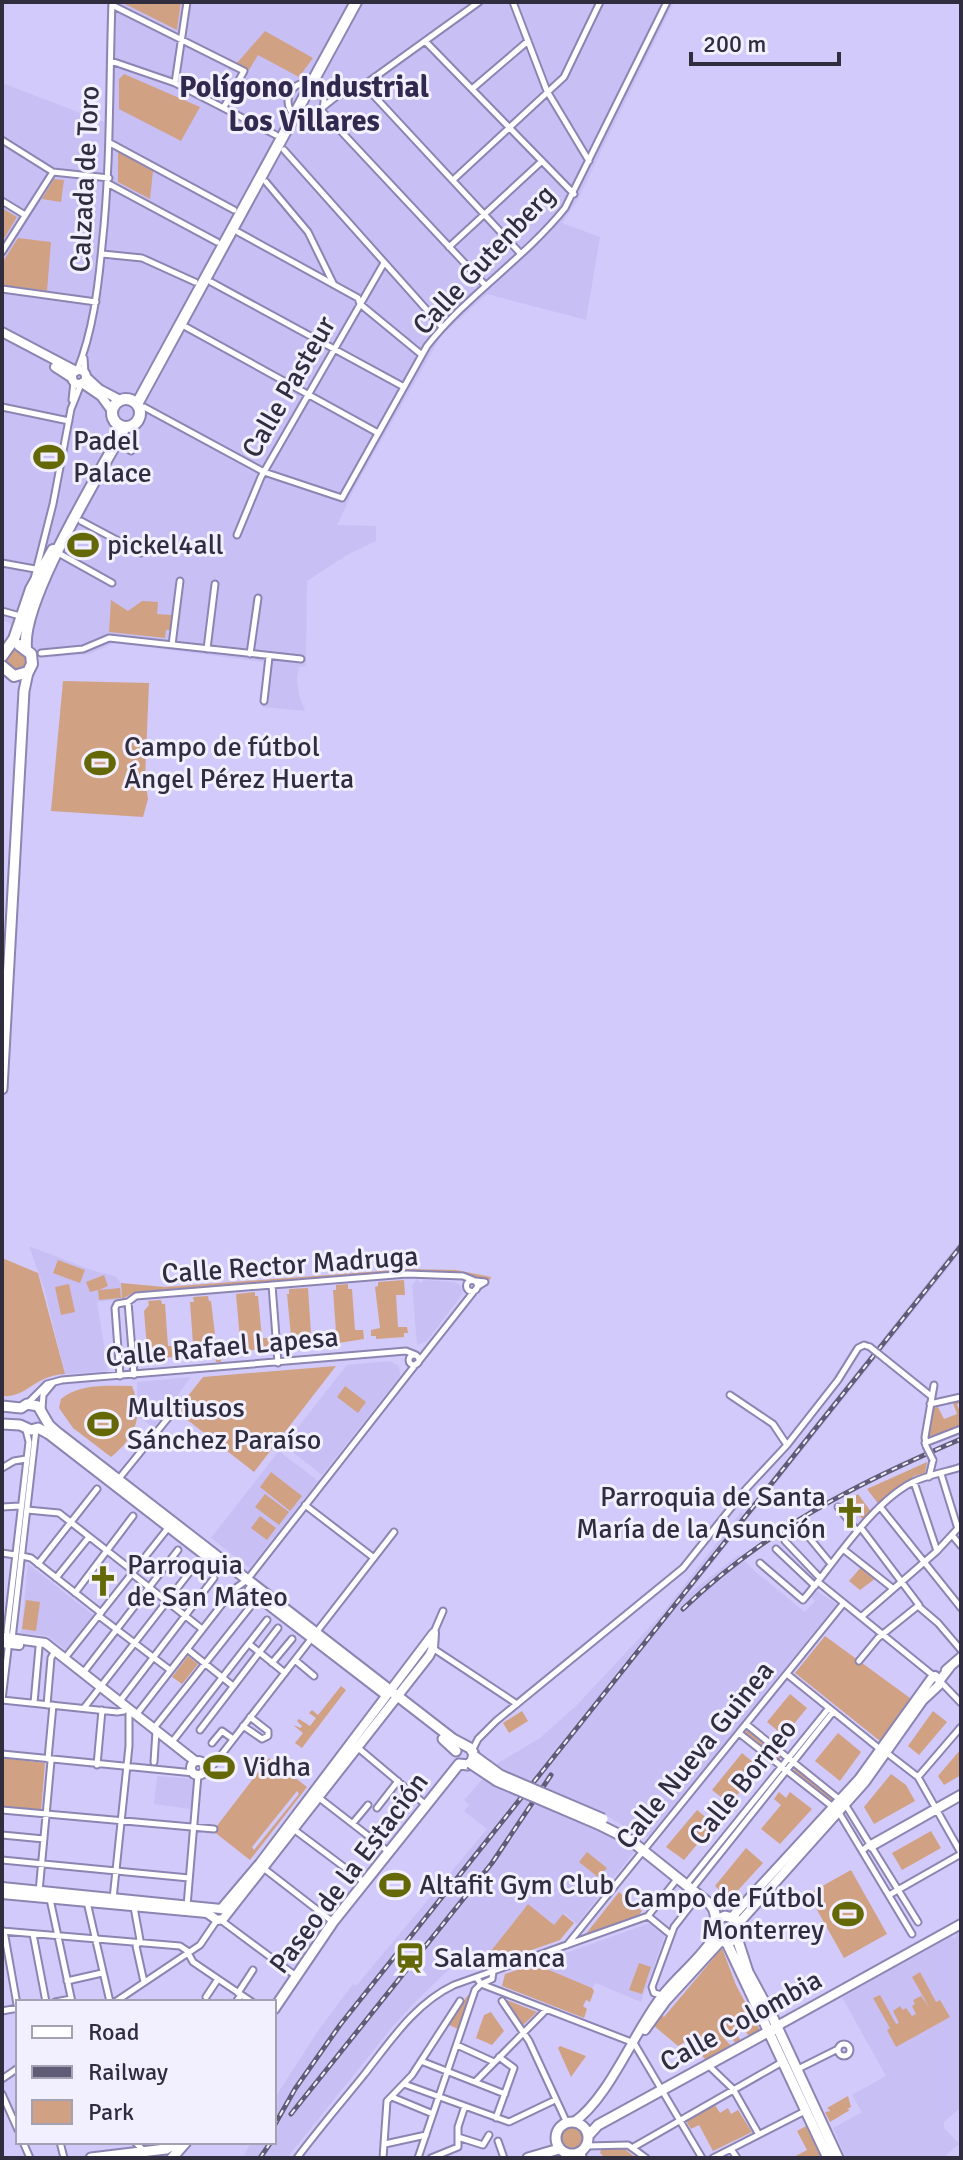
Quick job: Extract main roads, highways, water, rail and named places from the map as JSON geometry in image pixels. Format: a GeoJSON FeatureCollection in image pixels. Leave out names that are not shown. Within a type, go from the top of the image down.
{"type":"FeatureCollection","features":[{"type":"Feature","properties":{"kind":"highway"},"geometry":{"type":"LineString","coordinates":[[7,674],[28,672],[32,652],[28,623],[38,594],[125,427],[138,421],[141,405],[356,2]]}},
{"type":"Feature","properties":{"kind":"highway"},"geometry":{"type":"LineString","coordinates":[[125,427],[113,418],[112,411],[120,400],[132,400],[141,405]]}},
{"type":"Feature","properties":{"kind":"highway"},"geometry":{"type":"LineString","coordinates":[[6,651],[33,584],[88,494]]}},
{"type":"Feature","properties":{"kind":"highway"},"geometry":{"type":"LineString","coordinates":[[6,651],[21,645],[32,652]]}},
{"type":"Feature","properties":{"kind":"main road"},"geometry":{"type":"LineString","coordinates":[[2,332],[120,400]]}},
{"type":"Feature","properties":{"kind":"main road"},"geometry":{"type":"LineString","coordinates":[[79,377],[112,411]]}},
{"type":"Feature","properties":{"kind":"main road"},"geometry":{"type":"LineString","coordinates":[[2,1089],[24,691],[28,672]]}},
{"type":"Feature","properties":{"kind":"main road"},"geometry":{"type":"LineString","coordinates":[[7,674],[24,691]]}},
{"type":"Feature","properties":{"kind":"main road"},"geometry":{"type":"LineString","coordinates":[[24,1406],[17,1417],[30,1428]]}},
{"type":"Feature","properties":{"kind":"main road"},"geometry":{"type":"LineString","coordinates":[[4,1407],[38,1406],[53,1428],[116,1482]]}},
{"type":"Feature","properties":{"kind":"main road"},"geometry":{"type":"LineString","coordinates":[[30,1428],[42,1423],[42,1413]]}},
{"type":"Feature","properties":{"kind":"main road"},"geometry":{"type":"LineString","coordinates":[[2,1424],[49,1434],[116,1482],[497,1781],[600,1821],[646,1848],[694,1887],[728,1919],[774,2028],[784,2061],[838,2158]]}},
{"type":"Feature","properties":{"kind":"main road"},"geometry":{"type":"LineString","coordinates":[[2,1887],[39,1894],[187,1908],[219,1915],[392,1696],[430,1646],[434,1633]]}},
{"type":"Feature","properties":{"kind":"main road"},"geometry":{"type":"LineString","coordinates":[[7,1641],[48,1648],[65,1659],[195,1761],[202,1762],[202,1771]]}},
{"type":"Feature","properties":{"kind":"main road"},"geometry":{"type":"LineString","coordinates":[[635,2038],[721,1940],[728,1919],[842,1802],[884,1752],[934,1680],[961,1657]]}},
{"type":"Feature","properties":{"kind":"main road"},"geometry":{"type":"LineString","coordinates":[[314,1796],[392,1696]]}},
{"type":"Feature","properties":{"kind":"main road","name":"Paseo de la Estación"},"geometry":{"type":"LineString","coordinates":[[276,2006],[333,1922],[466,1754]]}},
{"type":"Feature","properties":{"kind":"main road"},"geometry":{"type":"LineString","coordinates":[[646,1848],[678,1878],[694,1887]]}},
{"type":"Feature","properties":{"kind":"main road"},"geometry":{"type":"LineString","coordinates":[[2,1894],[39,1894],[87,1902],[113,1901],[134,1906],[187,1908]]}},
{"type":"Feature","properties":{"kind":"main road","name":"Calle Colombia"},"geometry":{"type":"LineString","coordinates":[[560,2152],[557,2132],[581,2136],[961,1924]]}},
{"type":"Feature","properties":{"kind":"main road"},"geometry":{"type":"LineString","coordinates":[[533,2156],[560,2152],[581,2136],[584,2114],[663,1995],[721,1940],[737,1938]]}},
{"type":"Feature","properties":{"kind":"main road"},"geometry":{"type":"LineString","coordinates":[[721,1940],[797,2070],[828,2158]]}},
{"type":"Feature","properties":{"kind":"main road"},"geometry":{"type":"LineString","coordinates":[[91,2158],[167,2154]]}},
{"type":"Feature","properties":{"kind":"railway"},"geometry":{"type":"LineString","coordinates":[[276,2122],[295,2089],[340,2025],[961,1246]]}},
{"type":"Feature","properties":{"kind":"railway"},"geometry":{"type":"LineString","coordinates":[[683,1609],[746,1555],[814,1511],[885,1473],[961,1439]]}},
{"type":"Feature","properties":{"kind":"railway"},"geometry":{"type":"LineString","coordinates":[[291,2114],[492,1863],[551,1775]]}},
{"type":"Feature","properties":{"kind":"railway"},"geometry":{"type":"LineString","coordinates":[[260,2158],[270,2144]]}},
{"type":"Feature","properties":{"kind":"place","name":"Padel Palace"},"geometry":{"type":"Point","coordinates":[49,457]}},
{"type":"Feature","properties":{"kind":"place","name":"pickel4all"},"geometry":{"type":"Point","coordinates":[83,545]}},
{"type":"Feature","properties":{"kind":"place","name":"Campo de fútbol Ángel Pérez Huerta"},"geometry":{"type":"Point","coordinates":[100,763]}},
{"type":"Feature","properties":{"kind":"place","name":"Multiusos Sánchez Paraíso"},"geometry":{"type":"Point","coordinates":[103,1424]}},
{"type":"Feature","properties":{"kind":"place","name":"Parroquia de Santa María de la Asunción"},"geometry":{"type":"Point","coordinates":[850,1513]}},
{"type":"Feature","properties":{"kind":"place","name":"Parroquia de San Mateo"},"geometry":{"type":"Point","coordinates":[103,1581]}},
{"type":"Feature","properties":{"kind":"place","name":"Vidha"},"geometry":{"type":"Point","coordinates":[219,1767]}},
{"type":"Feature","properties":{"kind":"place","name":"Altafit Gym Club"},"geometry":{"type":"Point","coordinates":[395,1885]}},
{"type":"Feature","properties":{"kind":"place","name":"Campo de Fútbol Monterrey"},"geometry":{"type":"Point","coordinates":[848,1914]}},
{"type":"Feature","properties":{"kind":"place","name":"Salamanca"},"geometry":{"type":"Point","coordinates":[410,1958]}},
{"type":"Feature","properties":{"kind":"district","name":"Polígono Industrial Los Villares"},"geometry":{"type":"Point","coordinates":[304,104]}}]}
